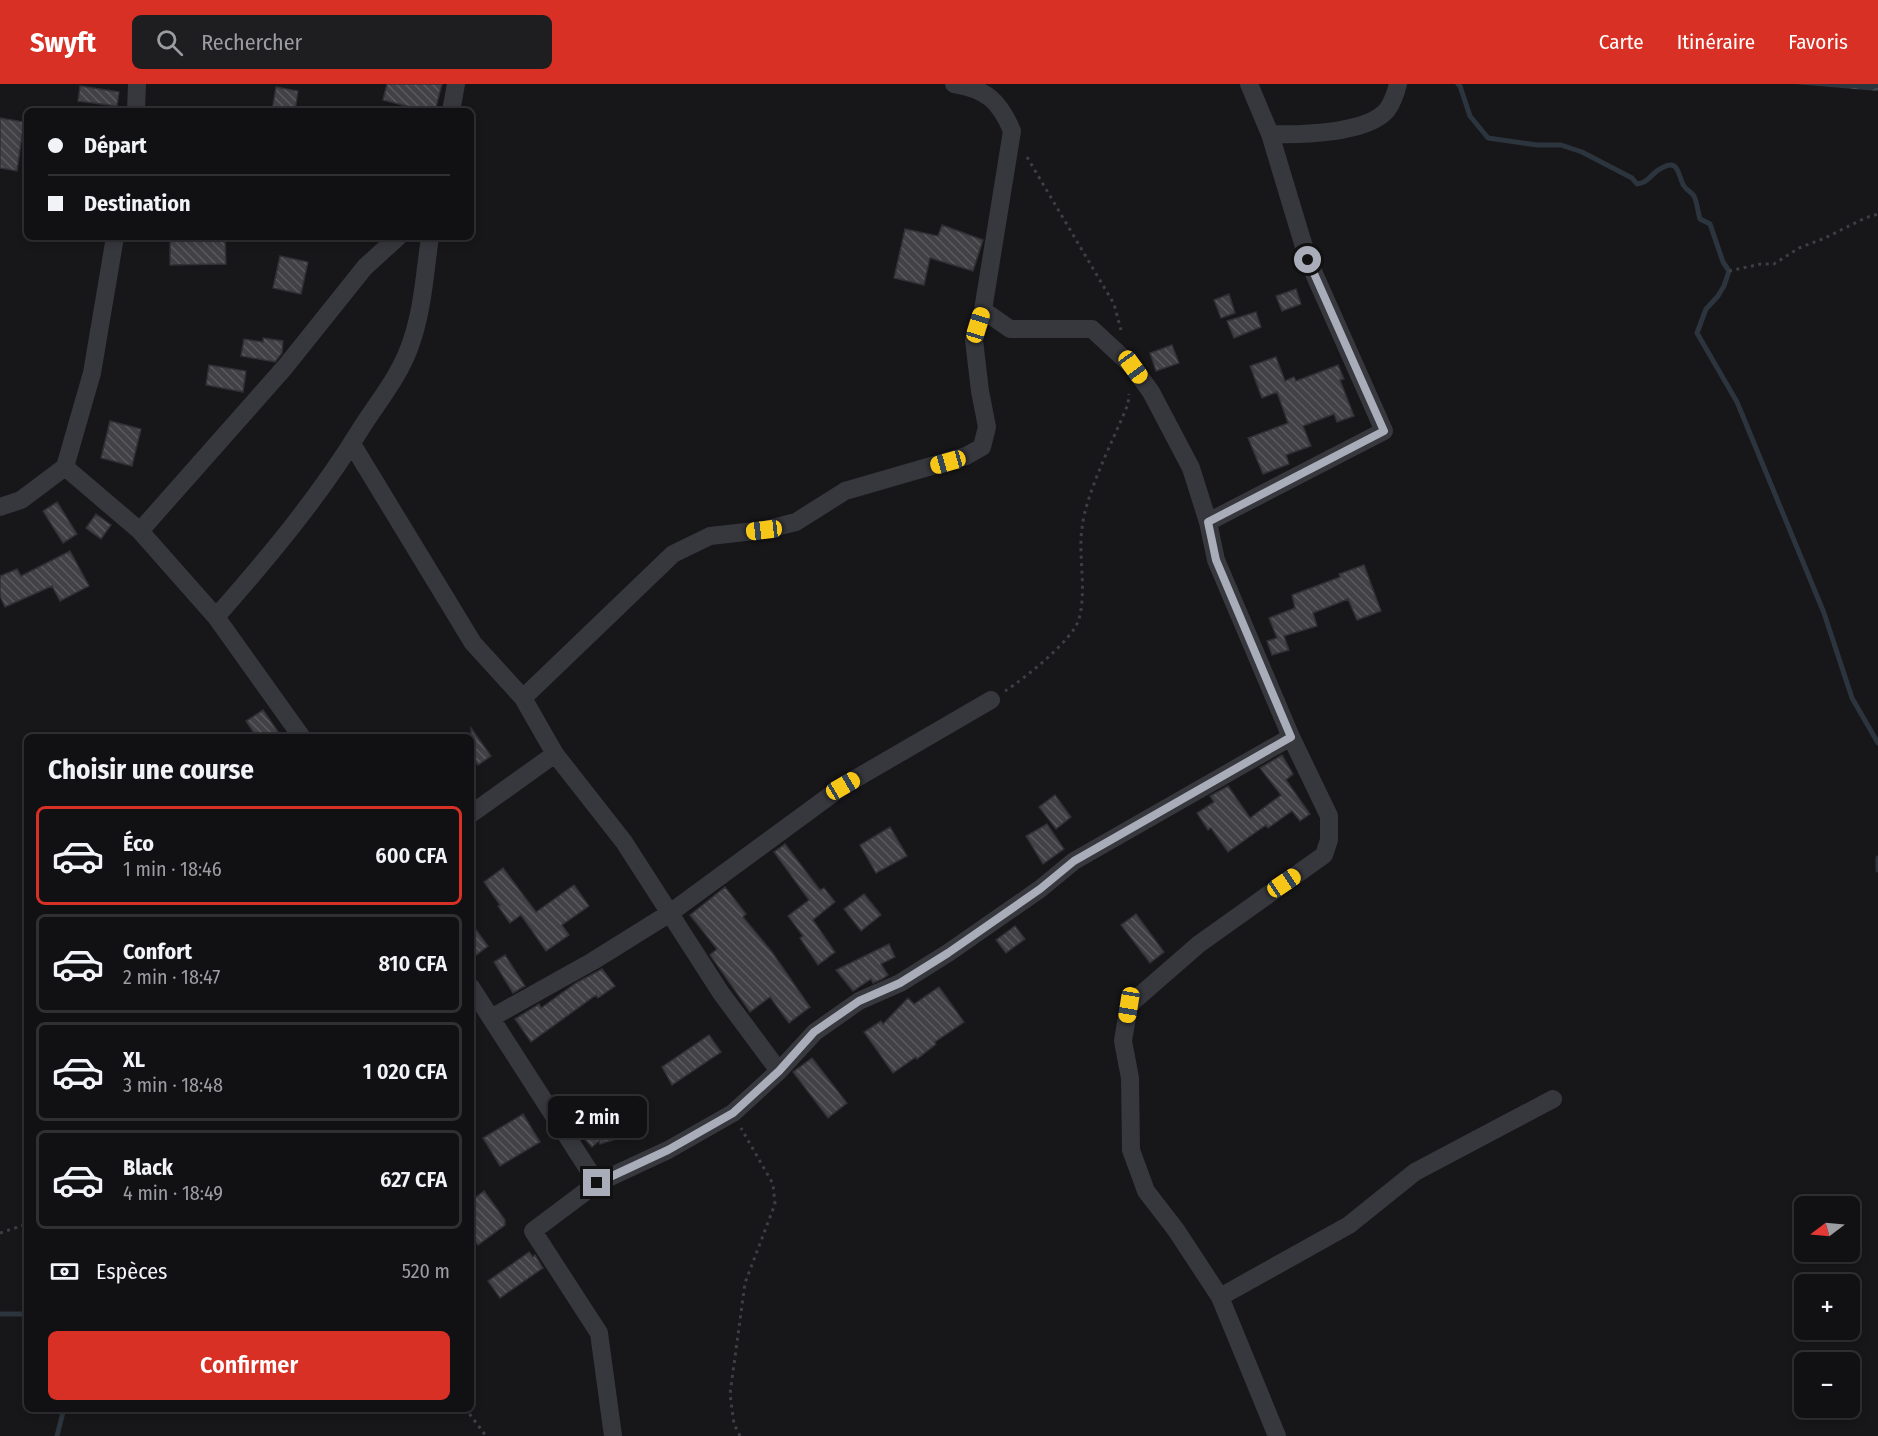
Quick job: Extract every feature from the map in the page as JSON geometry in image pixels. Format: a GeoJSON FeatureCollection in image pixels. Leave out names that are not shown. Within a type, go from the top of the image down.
{"type":"FeatureCollection","features":[{"type":"Feature","properties":{"kind":"street"},"geometry":{"type":"LineString","coordinates":[[136,108],[137,84]]}},
{"type":"Feature","properties":{"kind":"street"},"geometry":{"type":"LineString","coordinates":[[452,108],[456,84]]}},
{"type":"Feature","properties":{"kind":"street"},"geometry":{"type":"LineString","coordinates":[[523,698],[673,554],[710,536],[764,530],[795,522],[846,492],[966,456],[982,447],[987,427],[974,340],[983,310],[1011,131],[1004,111],[990,96],[966,86],[954,84]]}},
{"type":"Feature","properties":{"kind":"street"},"geometry":{"type":"LineString","coordinates":[[1208,522],[1384,431],[1308,260],[1270,134],[1249,84]]}},
{"type":"Feature","properties":{"kind":"street"},"geometry":{"type":"LineString","coordinates":[[1270,134],[1306,135],[1358,126],[1374,120],[1387,110],[1398,84]]}},
{"type":"Feature","properties":{"kind":"street"},"geometry":{"type":"LineString","coordinates":[[0,507],[21,500],[66,467],[92,373],[114,240]]}},
{"type":"Feature","properties":{"kind":"street"},"geometry":{"type":"LineString","coordinates":[[140,531],[285,367],[365,267],[395,240]]}},
{"type":"Feature","properties":{"kind":"street"},"geometry":{"type":"LineString","coordinates":[[216,617],[276,548],[352,444],[398,375],[413,339],[430,240]]}},
{"type":"Feature","properties":{"kind":"street"},"geometry":{"type":"LineString","coordinates":[[983,310],[1010,329],[1092,329],[1133,367],[1151,392],[1191,468],[1208,522],[1216,560],[1291,737],[1329,816],[1329,840],[1324,855],[1199,944],[1129,1005],[1124,1041],[1130,1078],[1131,1150],[1146,1191],[1176,1230],[1220,1297],[1277,1436]]}},
{"type":"Feature","properties":{"kind":"street"},"geometry":{"type":"LineString","coordinates":[[352,444],[473,643],[523,698],[555,754],[624,842],[721,993],[779,1071]]}},
{"type":"Feature","properties":{"kind":"street"},"geometry":{"type":"LineString","coordinates":[[66,467],[140,531],[216,617],[300,734]]}},
{"type":"Feature","properties":{"kind":"street"},"geometry":{"type":"LineString","coordinates":[[490,1017],[593,961],[670,913],[843,786],[991,700]]}},
{"type":"Feature","properties":{"kind":"street"},"geometry":{"type":"LineString","coordinates":[[613,1436],[599,1333],[533,1231],[597,1183],[668,1150],[733,1113],[779,1071],[814,1032],[859,1001],[900,983],[948,953],[1040,889],[1074,861],[1291,737]]}},
{"type":"Feature","properties":{"kind":"street"},"geometry":{"type":"LineString","coordinates":[[474,812],[555,754]]}},
{"type":"Feature","properties":{"kind":"street"},"geometry":{"type":"LineString","coordinates":[[474,992],[597,1183]]}},
{"type":"Feature","properties":{"kind":"street"},"geometry":{"type":"LineString","coordinates":[[1220,1297],[1349,1225],[1415,1172],[1553,1099]]}},
{"type":"Feature","properties":{"kind":"path"},"geometry":{"type":"LineString","coordinates":[[1011,131],[1114,304],[1121,332]]}},
{"type":"Feature","properties":{"kind":"path"},"geometry":{"type":"LineString","coordinates":[[1729,271],[1761,264],[1774,264],[1799,248],[1878,214]]}},
{"type":"Feature","properties":{"kind":"path"},"geometry":{"type":"LineString","coordinates":[[991,700],[1026,678],[1065,640],[1079,620],[1082,591],[1082,527],[1091,492],[1128,404],[1133,367]]}},
{"type":"Feature","properties":{"kind":"path"},"geometry":{"type":"LineString","coordinates":[[733,1113],[773,1184],[775,1204],[745,1283],[730,1394],[734,1424],[740,1436]]}},
{"type":"Feature","properties":{"kind":"path"},"geometry":{"type":"LineString","coordinates":[[0,1233],[24,1225]]}},
{"type":"Feature","properties":{"kind":"path"},"geometry":{"type":"LineString","coordinates":[[468,1412],[486,1436]]}},
{"type":"Feature","properties":{"kind":"water"},"geometry":{"type":"Polygon","coordinates":[[[1795,84],[1878,84],[1878,91],[1795,84]]]}},
{"type":"Feature","properties":{"kind":"building"},"geometry":{"type":"Polygon","coordinates":[[[387,84],[442,84],[436,108],[414,108],[383,100],[387,84]]]}},
{"type":"Feature","properties":{"kind":"building"},"geometry":{"type":"Polygon","coordinates":[[[80,86],[119,92],[117,106],[78,101],[80,86]]]}},
{"type":"Feature","properties":{"kind":"building"},"geometry":{"type":"Polygon","coordinates":[[[276,87],[298,91],[295,108],[272,108],[276,87]]]}},
{"type":"Feature","properties":{"kind":"building"},"geometry":{"type":"Polygon","coordinates":[[[0,118],[24,122],[17,171],[0,168],[0,118]]]}},
{"type":"Feature","properties":{"kind":"building"},"geometry":{"type":"Polygon","coordinates":[[[942,225],[983,240],[973,271],[930,258],[924,285],[894,278],[905,229],[938,236],[942,225]]]}},
{"type":"Feature","properties":{"kind":"building"},"geometry":{"type":"Polygon","coordinates":[[[170,240],[225,240],[226,264],[170,265],[170,240]]]}},
{"type":"Feature","properties":{"kind":"building"},"geometry":{"type":"Polygon","coordinates":[[[280,256],[308,262],[301,294],[273,288],[280,256]]]}},
{"type":"Feature","properties":{"kind":"building"},"geometry":{"type":"Polygon","coordinates":[[[1296,289],[1301,304],[1282,311],[1276,296],[1296,289]]]}},
{"type":"Feature","properties":{"kind":"building"},"geometry":{"type":"Polygon","coordinates":[[[1229,294],[1235,313],[1221,318],[1214,300],[1229,294]]]}},
{"type":"Feature","properties":{"kind":"building"},"geometry":{"type":"Polygon","coordinates":[[[1256,312],[1261,327],[1234,338],[1227,321],[1256,312]]]}},
{"type":"Feature","properties":{"kind":"building"},"geometry":{"type":"Polygon","coordinates":[[[263,338],[283,341],[282,353],[275,362],[241,356],[244,339],[263,342],[263,338]]]}},
{"type":"Feature","properties":{"kind":"building"},"geometry":{"type":"Polygon","coordinates":[[[1172,345],[1179,363],[1156,371],[1150,353],[1172,345]]]}},
{"type":"Feature","properties":{"kind":"building"},"geometry":{"type":"Polygon","coordinates":[[[1276,357],[1285,381],[1294,377],[1296,381],[1338,365],[1344,379],[1340,380],[1354,416],[1337,422],[1334,414],[1303,426],[1311,446],[1286,455],[1289,464],[1263,474],[1248,438],[1288,423],[1277,392],[1262,398],[1250,366],[1276,357]]]}},
{"type":"Feature","properties":{"kind":"building"},"geometry":{"type":"Polygon","coordinates":[[[209,365],[246,371],[243,392],[206,385],[209,365]]]}},
{"type":"Feature","properties":{"kind":"building"},"geometry":{"type":"Polygon","coordinates":[[[110,421],[141,429],[132,466],[101,458],[110,421]]]}},
{"type":"Feature","properties":{"kind":"building"},"geometry":{"type":"Polygon","coordinates":[[[57,502],[77,534],[63,543],[43,511],[57,502]]]}},
{"type":"Feature","properties":{"kind":"building"},"geometry":{"type":"Polygon","coordinates":[[[96,514],[111,525],[101,539],[86,528],[96,514]]]}},
{"type":"Feature","properties":{"kind":"building"},"geometry":{"type":"Polygon","coordinates":[[[70,551],[89,586],[60,601],[52,586],[5,607],[0,596],[0,576],[17,569],[21,576],[70,551]]]}},
{"type":"Feature","properties":{"kind":"building"},"geometry":{"type":"Polygon","coordinates":[[[1364,565],[1381,611],[1357,620],[1348,599],[1313,613],[1317,626],[1284,636],[1289,650],[1272,655],[1267,641],[1277,638],[1269,618],[1295,608],[1292,595],[1340,577],[1339,574],[1364,565]]]}},
{"type":"Feature","properties":{"kind":"building"},"geometry":{"type":"Polygon","coordinates":[[[263,710],[280,734],[255,734],[246,721],[263,710]]]}},
{"type":"Feature","properties":{"kind":"building"},"geometry":{"type":"Polygon","coordinates":[[[471,728],[491,756],[478,765],[474,759],[474,734],[471,734],[471,728]]]}},
{"type":"Feature","properties":{"kind":"building"},"geometry":{"type":"Polygon","coordinates":[[[1282,755],[1293,774],[1286,780],[1310,814],[1300,821],[1292,811],[1268,828],[1266,825],[1228,852],[1211,828],[1208,830],[1197,813],[1214,802],[1210,796],[1228,786],[1250,818],[1281,795],[1260,768],[1282,755]]]}},
{"type":"Feature","properties":{"kind":"building"},"geometry":{"type":"Polygon","coordinates":[[[1055,795],[1071,817],[1056,829],[1039,807],[1055,795]]]}},
{"type":"Feature","properties":{"kind":"building"},"geometry":{"type":"Polygon","coordinates":[[[1047,824],[1064,849],[1043,864],[1026,836],[1047,824]]]}},
{"type":"Feature","properties":{"kind":"building"},"geometry":{"type":"Polygon","coordinates":[[[890,827],[907,856],[876,873],[860,845],[890,827]]]}},
{"type":"Feature","properties":{"kind":"building"},"geometry":{"type":"Polygon","coordinates":[[[785,844],[820,890],[824,888],[835,902],[813,920],[835,952],[818,965],[800,938],[803,936],[788,916],[809,900],[774,852],[785,844]]]}},
{"type":"Feature","properties":{"kind":"building"},"geometry":{"type":"Polygon","coordinates":[[[503,868],[536,912],[574,885],[589,906],[562,925],[569,935],[546,951],[521,915],[510,923],[484,882],[503,868]]]}},
{"type":"Feature","properties":{"kind":"building"},"geometry":{"type":"Polygon","coordinates":[[[725,887],[746,914],[743,917],[772,952],[810,1007],[789,1023],[770,997],[750,1012],[710,955],[717,949],[690,915],[725,887]]]}},
{"type":"Feature","properties":{"kind":"building"},"geometry":{"type":"Polygon","coordinates":[[[864,894],[881,915],[861,931],[844,909],[864,894]]]}},
{"type":"Feature","properties":{"kind":"building"},"geometry":{"type":"Polygon","coordinates":[[[1136,914],[1164,952],[1150,963],[1121,925],[1136,914]]]}},
{"type":"Feature","properties":{"kind":"building"},"geometry":{"type":"Polygon","coordinates":[[[1015,926],[1025,939],[1006,953],[996,940],[1015,926]]]}},
{"type":"Feature","properties":{"kind":"building"},"geometry":{"type":"Polygon","coordinates":[[[474,927],[488,946],[474,957],[474,927]]]}},
{"type":"Feature","properties":{"kind":"building"},"geometry":{"type":"Polygon","coordinates":[[[889,944],[895,957],[881,964],[888,975],[873,983],[871,979],[853,991],[836,970],[889,944]]]}},
{"type":"Feature","properties":{"kind":"building"},"geometry":{"type":"Polygon","coordinates":[[[505,955],[525,986],[513,993],[494,962],[505,955]]]}},
{"type":"Feature","properties":{"kind":"building"},"geometry":{"type":"Polygon","coordinates":[[[602,969],[615,986],[598,998],[596,995],[531,1042],[515,1019],[539,1004],[541,1008],[576,983],[602,969]]]}},
{"type":"Feature","properties":{"kind":"building"},"geometry":{"type":"Polygon","coordinates":[[[939,987],[964,1022],[935,1042],[936,1044],[917,1059],[916,1057],[893,1073],[864,1032],[881,1021],[883,1024],[908,998],[914,1004],[939,987]]]}},
{"type":"Feature","properties":{"kind":"building"},"geometry":{"type":"Polygon","coordinates":[[[709,1035],[721,1052],[672,1085],[662,1067],[709,1035]]]}},
{"type":"Feature","properties":{"kind":"building"},"geometry":{"type":"Polygon","coordinates":[[[812,1058],[847,1103],[828,1118],[793,1072],[812,1058]]]}},
{"type":"Feature","properties":{"kind":"building"},"geometry":{"type":"Polygon","coordinates":[[[591,1111],[616,1139],[600,1144],[599,1141],[592,1147],[577,1131],[574,1127],[591,1111]]]}},
{"type":"Feature","properties":{"kind":"building"},"geometry":{"type":"Polygon","coordinates":[[[523,1114],[540,1142],[500,1166],[483,1138],[523,1114]]]}},
{"type":"Feature","properties":{"kind":"building"},"geometry":{"type":"Polygon","coordinates":[[[484,1191],[505,1220],[505,1225],[478,1245],[474,1240],[474,1199],[484,1191]]]}},
{"type":"Feature","properties":{"kind":"building"},"geometry":{"type":"Polygon","coordinates":[[[529,1252],[533,1257],[535,1255],[543,1268],[500,1298],[488,1281],[529,1252]]]}},
{"type":"Feature","properties":{"kind":"waterway"},"geometry":{"type":"LineString","coordinates":[[1458,84],[1470,116],[1488,138],[1537,145],[1561,145],[1582,152],[1632,178],[1637,184],[1644,182],[1666,166],[1675,166],[1677,169],[1684,186],[1694,196],[1700,219],[1710,224],[1723,262],[1729,271],[1718,296],[1706,309],[1697,333],[1737,402],[1824,613],[1852,698],[1878,743]]}},
{"type":"Feature","properties":{"kind":"waterway"},"geometry":{"type":"LineString","coordinates":[[1878,858],[1878,870]]}},
{"type":"Feature","properties":{"kind":"waterway"},"geometry":{"type":"LineString","coordinates":[[0,1314],[24,1314]]}},
{"type":"Feature","properties":{"kind":"waterway"},"geometry":{"type":"LineString","coordinates":[[57,1436],[63,1412]]}},
{"type":"Feature","properties":{"kind":"route"},"geometry":{"type":"LineString","coordinates":[[597,1183],[668,1150],[733,1113],[779,1071],[814,1032],[859,1001],[900,983],[948,953],[1040,889],[1074,861],[1291,737],[1216,560],[1208,522],[1384,431],[1308,260]]}}]}
